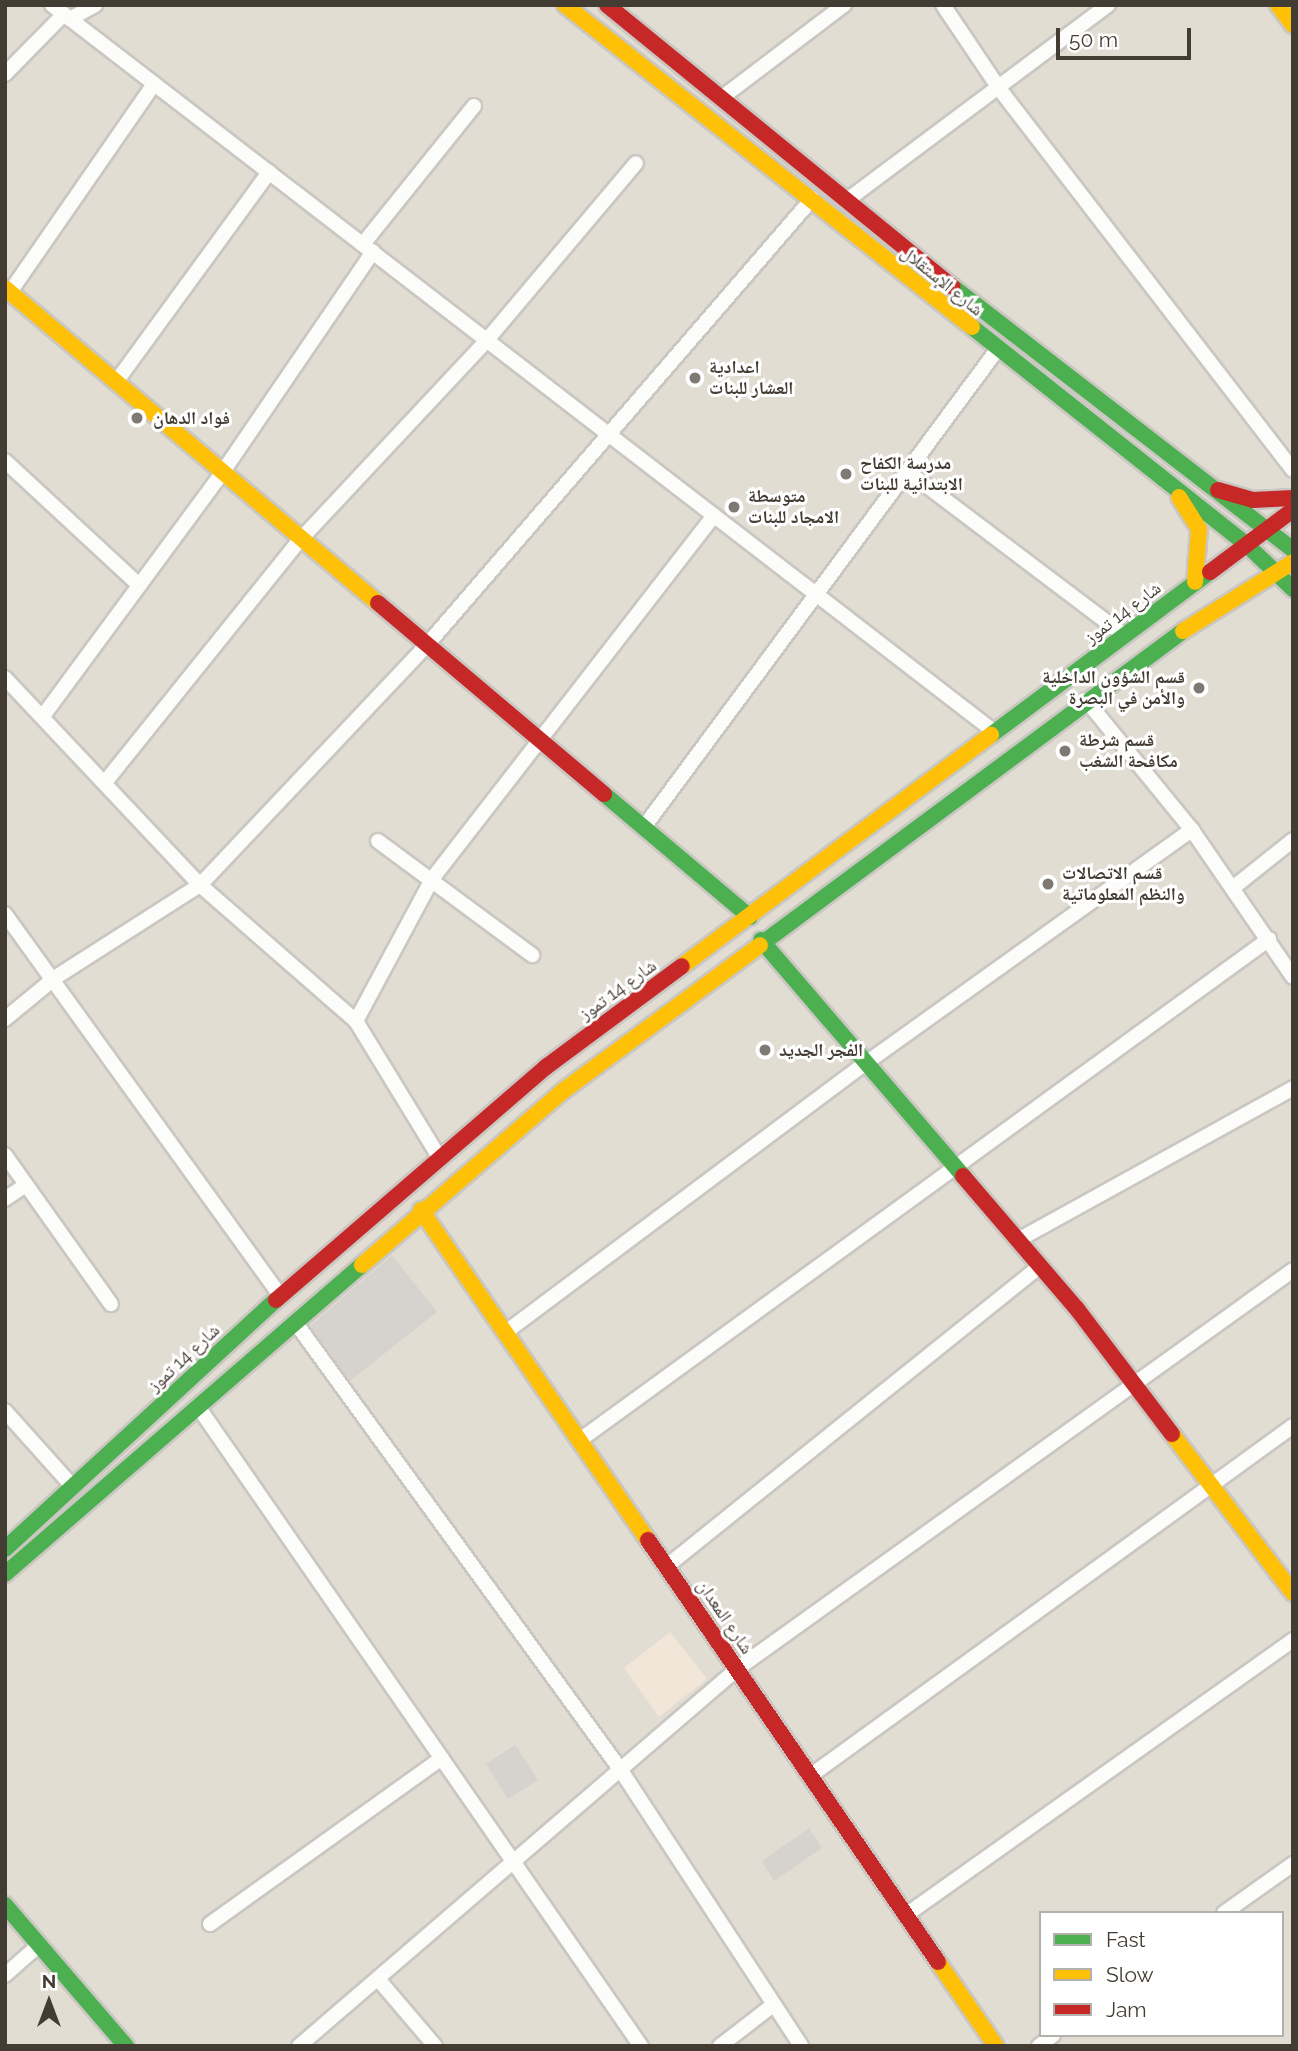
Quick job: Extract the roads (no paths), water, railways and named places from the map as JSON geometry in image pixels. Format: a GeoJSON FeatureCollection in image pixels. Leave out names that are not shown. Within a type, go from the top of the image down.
{"type":"FeatureCollection","features":[{"type":"Feature","properties":{"kind":"main road","name":"شارع الإستقلال"},"geometry":{"type":"LineString","coordinates":[[565,5],[812,199],[1172,489],[1247,545],[1293,589]]}},
{"type":"Feature","properties":{"kind":"main road","name":"شارع الإستقلال"},"geometry":{"type":"LineString","coordinates":[[607,5],[724,96],[846,201],[1293,550]]}},
{"type":"Feature","properties":{"kind":"main road"},"geometry":{"type":"LineString","coordinates":[[1278,5],[1293,25]]}},
{"type":"Feature","properties":{"kind":"main road"},"geometry":{"type":"LineString","coordinates":[[8,290],[300,540],[750,917]]}},
{"type":"Feature","properties":{"kind":"main road"},"geometry":{"type":"LineString","coordinates":[[1209,487],[1253,500],[1293,498]]}},
{"type":"Feature","properties":{"kind":"main road"},"geometry":{"type":"LineString","coordinates":[[1172,489],[1199,529],[1195,582]]}},
{"type":"Feature","properties":{"kind":"main road","name":"شارع 14 تموز"},"geometry":{"type":"LineString","coordinates":[[6,1548],[281,1296],[546,1067],[1293,510]]}},
{"type":"Feature","properties":{"kind":"main road"},"geometry":{"type":"LineString","coordinates":[[5,1574],[200,1408],[421,1210],[563,1091],[761,940],[1086,700],[1272,570],[1293,562]]}},
{"type":"Feature","properties":{"kind":"main road"},"geometry":{"type":"LineString","coordinates":[[761,940],[1041,1266],[1135,1382],[1293,1593]]}},
{"type":"Feature","properties":{"kind":"main road","name":"شارع المعدان"},"geometry":{"type":"LineString","coordinates":[[421,1210],[996,2046]]}},
{"type":"Feature","properties":{"kind":"main road"},"geometry":{"type":"LineString","coordinates":[[5,1582],[30,1554]]}},
{"type":"Feature","properties":{"kind":"main road"},"geometry":{"type":"LineString","coordinates":[[5,1905],[126,2046]]}},
{"type":"Feature","properties":{"kind":"street"},"geometry":{"type":"LineString","coordinates":[[5,74],[62,13],[95,5]]}},
{"type":"Feature","properties":{"kind":"street"},"geometry":{"type":"LineString","coordinates":[[724,96],[844,5]]}},
{"type":"Feature","properties":{"kind":"street"},"geometry":{"type":"LineString","coordinates":[[943,5],[998,87],[1293,470]]}},
{"type":"Feature","properties":{"kind":"street"},"geometry":{"type":"LineString","coordinates":[[846,201],[1108,5]]}},
{"type":"Feature","properties":{"kind":"street"},"geometry":{"type":"LineString","coordinates":[[62,13],[996,733]]}},
{"type":"Feature","properties":{"kind":"street"},"geometry":{"type":"LineString","coordinates":[[8,290],[154,84]]}},
{"type":"Feature","properties":{"kind":"street"},"geometry":{"type":"LineString","coordinates":[[43,716],[222,474],[368,248],[474,106]]}},
{"type":"Feature","properties":{"kind":"street"},"geometry":{"type":"LineString","coordinates":[[106,781],[300,540],[487,340],[636,163]]}},
{"type":"Feature","properties":{"kind":"street"},"geometry":{"type":"LineString","coordinates":[[116,382],[268,172]]}},
{"type":"Feature","properties":{"kind":"street"},"geometry":{"type":"LineString","coordinates":[[5,1019],[56,977],[200,885],[426,646],[607,433],[812,199]]}},
{"type":"Feature","properties":{"kind":"street"},"geometry":{"type":"LineString","coordinates":[[645,827],[997,350]]}},
{"type":"Feature","properties":{"kind":"street"},"geometry":{"type":"LineString","coordinates":[[5,461],[139,585]]}},
{"type":"Feature","properties":{"kind":"street"},"geometry":{"type":"LineString","coordinates":[[907,471],[1125,636]]}},
{"type":"Feature","properties":{"kind":"street"},"geometry":{"type":"LineString","coordinates":[[356,1021],[432,879],[537,738],[714,515]]}},
{"type":"Feature","properties":{"kind":"street"},"geometry":{"type":"LineString","coordinates":[[5,678],[106,781],[200,885],[356,1021],[439,1157]]}},
{"type":"Feature","properties":{"kind":"street"},"geometry":{"type":"LineString","coordinates":[[1086,700],[1192,830],[1234,887],[1293,977]]}},
{"type":"Feature","properties":{"kind":"street"},"geometry":{"type":"LineString","coordinates":[[506,1332],[866,1063],[1192,830]]}},
{"type":"Feature","properties":{"kind":"street"},"geometry":{"type":"LineString","coordinates":[[1234,887],[1293,840]]}},
{"type":"Feature","properties":{"kind":"street"},"geometry":{"type":"LineString","coordinates":[[379,841],[532,955]]}},
{"type":"Feature","properties":{"kind":"street"},"geometry":{"type":"LineString","coordinates":[[5,914],[56,977],[281,1296]]}},
{"type":"Feature","properties":{"kind":"street"},"geometry":{"type":"LineString","coordinates":[[580,1440],[956,1170],[1269,939]]}},
{"type":"Feature","properties":{"kind":"street"},"geometry":{"type":"LineString","coordinates":[[1018,1240],[1293,1088]]}},
{"type":"Feature","properties":{"kind":"street"},"geometry":{"type":"LineString","coordinates":[[5,1155],[111,1304]]}},
{"type":"Feature","properties":{"kind":"street"},"geometry":{"type":"LineString","coordinates":[[5,1199],[26,1185]]}},
{"type":"Feature","properties":{"kind":"street"},"geometry":{"type":"LineString","coordinates":[[667,1566],[1041,1266]]}},
{"type":"Feature","properties":{"kind":"street"},"geometry":{"type":"LineString","coordinates":[[299,2046],[737,1669],[1293,1270]]}},
{"type":"Feature","properties":{"kind":"street"},"geometry":{"type":"LineString","coordinates":[[295,1322],[620,1769],[801,2046]]}},
{"type":"Feature","properties":{"kind":"street"},"geometry":{"type":"LineString","coordinates":[[200,1408],[641,2046]]}},
{"type":"Feature","properties":{"kind":"street"},"geometry":{"type":"LineString","coordinates":[[5,1411],[73,1487]]}},
{"type":"Feature","properties":{"kind":"street"},"geometry":{"type":"LineString","coordinates":[[810,1776],[1293,1426]]}},
{"type":"Feature","properties":{"kind":"street"},"geometry":{"type":"LineString","coordinates":[[906,1915],[1293,1640]]}},
{"type":"Feature","properties":{"kind":"street"},"geometry":{"type":"LineString","coordinates":[[210,1924],[442,1758]]}},
{"type":"Feature","properties":{"kind":"street"},"geometry":{"type":"LineString","coordinates":[[1227,1911],[1293,1864]]}},
{"type":"Feature","properties":{"kind":"street"},"geometry":{"type":"LineString","coordinates":[[5,1975],[39,1945]]}},
{"type":"Feature","properties":{"kind":"street"},"geometry":{"type":"LineString","coordinates":[[378,1979],[435,2046]]}},
{"type":"Feature","properties":{"kind":"street"},"geometry":{"type":"LineString","coordinates":[[720,2046],[773,2005]]}},
{"type":"Feature","properties":{"kind":"place","name":"اعدادية العشار للبنات"},"geometry":{"type":"Point","coordinates":[695,378]}},
{"type":"Feature","properties":{"kind":"place","name":"فواد الدهان"},"geometry":{"type":"Point","coordinates":[137,418]}},
{"type":"Feature","properties":{"kind":"place","name":"مدرسة الكفاح الابتدائية للبنات"},"geometry":{"type":"Point","coordinates":[846,474]}},
{"type":"Feature","properties":{"kind":"place","name":"متوسطة الامجاد للبنات"},"geometry":{"type":"Point","coordinates":[734,507]}},
{"type":"Feature","properties":{"kind":"place","name":"قسم الشؤون الداخلية والأمن في البصرة"},"geometry":{"type":"Point","coordinates":[1199,688]}},
{"type":"Feature","properties":{"kind":"place","name":"قسم شرطة مكافحة الشغب"},"geometry":{"type":"Point","coordinates":[1065,751]}},
{"type":"Feature","properties":{"kind":"place","name":"قسم الاتصالات والنظم المعلوماتية"},"geometry":{"type":"Point","coordinates":[1048,884]}},
{"type":"Feature","properties":{"kind":"place","name":"الفجر الجديد"},"geometry":{"type":"Point","coordinates":[765,1050]}}]}
